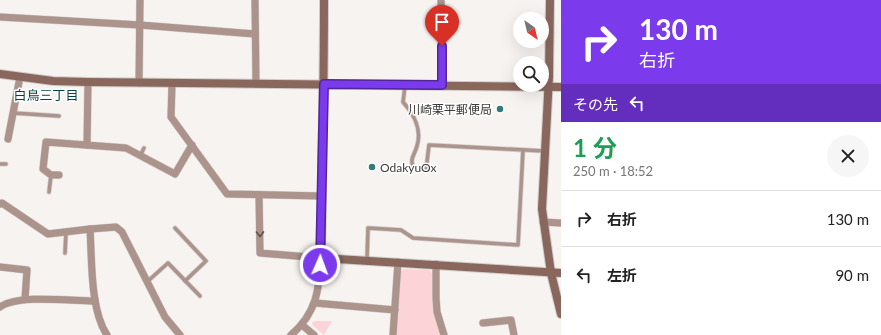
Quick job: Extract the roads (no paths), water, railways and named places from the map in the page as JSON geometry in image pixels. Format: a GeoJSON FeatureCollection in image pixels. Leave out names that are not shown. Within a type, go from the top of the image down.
{"type":"FeatureCollection","features":[{"type":"Feature","properties":{"kind":"street"},"geometry":{"type":"LineString","coordinates":[[139,83],[140,0]]}},
{"type":"Feature","properties":{"kind":"street"},"geometry":{"type":"LineString","coordinates":[[255,0],[256,84]]}},
{"type":"Feature","properties":{"kind":"street"},"geometry":{"type":"LineString","coordinates":[[291,335],[302,325],[315,303],[320,285],[324,0]]}},
{"type":"Feature","properties":{"kind":"street"},"geometry":{"type":"LineString","coordinates":[[441,0],[442,85]]}},
{"type":"Feature","properties":{"kind":"street"},"geometry":{"type":"LineString","coordinates":[[549,56],[550,0]]}},
{"type":"Feature","properties":{"kind":"street"},"geometry":{"type":"LineString","coordinates":[[0,17],[140,25],[255,34]]}},
{"type":"Feature","properties":{"kind":"street"},"geometry":{"type":"LineString","coordinates":[[0,74],[54,81],[88,82],[513,86]]}},
{"type":"Feature","properties":{"kind":"street"},"geometry":{"type":"LineString","coordinates":[[8,140],[20,77]]}},
{"type":"Feature","properties":{"kind":"street"},"geometry":{"type":"LineString","coordinates":[[87,145],[88,82]]}},
{"type":"Feature","properties":{"kind":"street"},"geometry":{"type":"LineString","coordinates":[[172,84],[171,117],[227,194],[321,196]]}},
{"type":"Feature","properties":{"kind":"street"},"geometry":{"type":"LineString","coordinates":[[549,87],[561,87]]}},
{"type":"Feature","properties":{"kind":"street"},"geometry":{"type":"LineString","coordinates":[[548,92],[542,209],[551,273],[561,314]]}},
{"type":"Feature","properties":{"kind":"street"},"geometry":{"type":"LineString","coordinates":[[59,176],[51,175],[43,170],[46,142],[126,148],[176,174],[192,145]]}},
{"type":"Feature","properties":{"kind":"street"},"geometry":{"type":"LineString","coordinates":[[259,195],[260,253],[561,273]]}},
{"type":"Feature","properties":{"kind":"street"},"geometry":{"type":"LineString","coordinates":[[0,204],[2,203],[48,234],[116,227],[122,232],[165,317],[180,335]]}},
{"type":"Feature","properties":{"kind":"street"},"geometry":{"type":"LineString","coordinates":[[543,222],[561,223]]}},
{"type":"Feature","properties":{"kind":"street"},"geometry":{"type":"LineString","coordinates":[[90,229],[95,301],[99,320],[107,335]]}},
{"type":"Feature","properties":{"kind":"street"},"geometry":{"type":"LineString","coordinates":[[393,335],[398,262]]}},
{"type":"Feature","properties":{"kind":"street"},"geometry":{"type":"LineString","coordinates":[[436,264],[437,312],[444,335]]}},
{"type":"Feature","properties":{"kind":"street"},"geometry":{"type":"LineString","coordinates":[[0,267],[26,270],[26,299]]}},
{"type":"Feature","properties":{"kind":"street"},"geometry":{"type":"LineString","coordinates":[[0,307],[6,303],[26,299],[95,301]]}},
{"type":"Feature","properties":{"kind":"street"},"geometry":{"type":"LineString","coordinates":[[315,303],[395,310]]}},
{"type":"Feature","properties":{"kind":"street"},"geometry":{"type":"LineString","coordinates":[[483,323],[512,320],[514,335]]}},
{"type":"Feature","properties":{"kind":"street"},"geometry":{"type":"LineString","coordinates":[[302,325],[314,335]]}},
{"type":"Feature","properties":{"kind":"lane"},"geometry":{"type":"LineString","coordinates":[[405,85],[403,102],[410,110],[418,129],[418,142],[411,161],[413,167],[426,170],[429,145],[544,151]]}},
{"type":"Feature","properties":{"kind":"lane"},"geometry":{"type":"LineString","coordinates":[[13,113],[59,116]]}},
{"type":"Feature","properties":{"kind":"lane"},"geometry":{"type":"LineString","coordinates":[[140,156],[144,148]]}},
{"type":"Feature","properties":{"kind":"lane"},"geometry":{"type":"LineString","coordinates":[[367,260],[368,228],[401,230],[413,238],[518,245],[523,150]]}},
{"type":"Feature","properties":{"kind":"lane"},"geometry":{"type":"LineString","coordinates":[[0,164],[6,164]]}},
{"type":"Feature","properties":{"kind":"lane"},"geometry":{"type":"LineString","coordinates":[[49,192],[51,175]]}},
{"type":"Feature","properties":{"kind":"lane"},"geometry":{"type":"LineString","coordinates":[[175,228],[206,260],[185,281]]}},
{"type":"Feature","properties":{"kind":"lane"},"geometry":{"type":"LineString","coordinates":[[65,253],[66,231]]}},
{"type":"Feature","properties":{"kind":"lane"},"geometry":{"type":"LineString","coordinates":[[148,281],[168,263],[200,296]]}},
{"type":"Feature","properties":{"kind":"place","name":"川崎栗平郵便局"},"geometry":{"type":"Point","coordinates":[500,109]}},
{"type":"Feature","properties":{"kind":"place","name":"OdakyuOx"},"geometry":{"type":"Point","coordinates":[372,167]}},
{"type":"Feature","properties":{"kind":"district","name":"白鳥三丁目"},"geometry":{"type":"Point","coordinates":[46,95]}}]}
